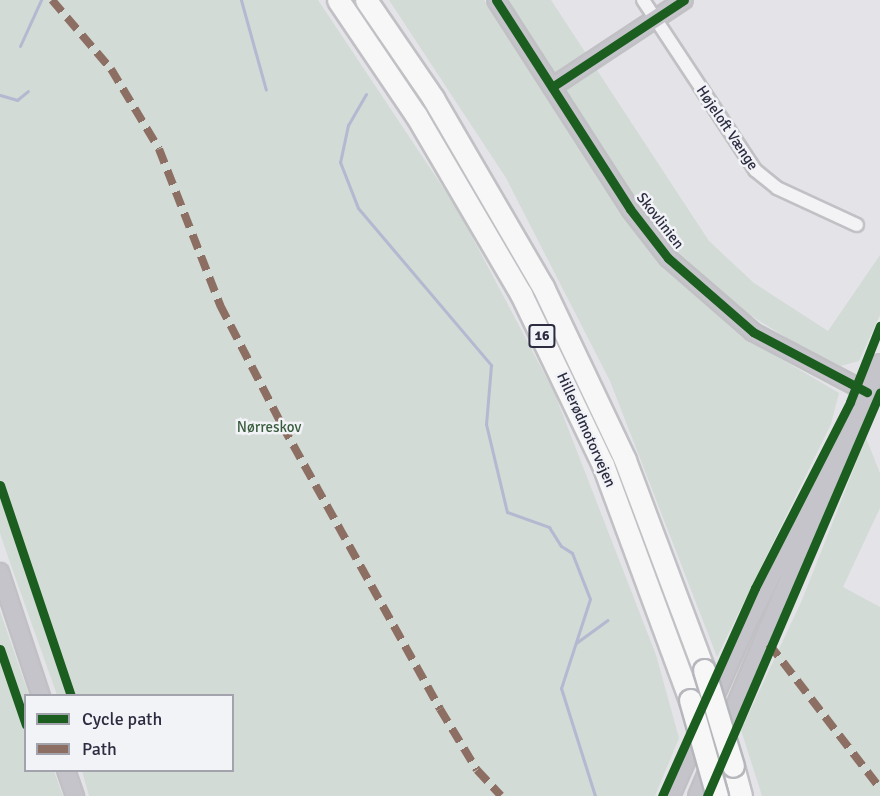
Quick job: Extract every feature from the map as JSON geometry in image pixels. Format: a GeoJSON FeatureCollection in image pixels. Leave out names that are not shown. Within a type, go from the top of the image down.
{"type":"FeatureCollection","features":[{"type":"Feature","properties":{"kind":"highway","name":"Hillerødmotorvejen"},"geometry":{"type":"LineString","coordinates":[[338,0],[416,115],[522,294],[603,465],[690,700],[717,796]]}},
{"type":"Feature","properties":{"kind":"highway","name":"Hillerødmotorvejen"},"geometry":{"type":"LineString","coordinates":[[366,0],[433,98],[548,298],[625,460],[704,670],[741,796]]}},
{"type":"Feature","properties":{"kind":"street","name":"Skovlinien"},"geometry":{"type":"LineString","coordinates":[[496,0],[630,209],[689,279],[753,333],[874,395]]}},
{"type":"Feature","properties":{"kind":"street","name":"Højeloft Vænge"},"geometry":{"type":"LineString","coordinates":[[642,0],[764,180],[857,225]]}},
{"type":"Feature","properties":{"kind":"street"},"geometry":{"type":"LineString","coordinates":[[552,87],[684,0]]}},
{"type":"Feature","properties":{"kind":"street"},"geometry":{"type":"LineString","coordinates":[[671,796],[744,631],[820,475],[859,408],[874,395],[880,363]]}},
{"type":"Feature","properties":{"kind":"street"},"geometry":{"type":"LineString","coordinates":[[697,796],[859,408]]}},
{"type":"Feature","properties":{"kind":"street"},"geometry":{"type":"LineString","coordinates":[[0,572],[40,694]]}},
{"type":"Feature","properties":{"kind":"street"},"geometry":{"type":"LineString","coordinates":[[66,772],[75,796]]}},
{"type":"Feature","properties":{"kind":"green space","name":"Nørreskov"},"geometry":{"type":"Polygon","coordinates":[[[0,0],[318,0],[458,210],[554,392],[656,655],[679,738],[655,796],[89,796],[82,772],[234,772],[234,694],[57,694],[0,533],[0,0]]]}},
{"type":"Feature","properties":{"kind":"green space"},"geometry":{"type":"Polygon","coordinates":[[[389,0],[484,0],[633,230],[671,273],[754,343],[839,393],[831,424],[717,657],[610,381],[506,178],[389,0]]]}},
{"type":"Feature","properties":{"kind":"green space"},"geometry":{"type":"Polygon","coordinates":[[[508,0],[551,0],[709,241],[754,283],[828,331],[880,255],[880,315],[859,361],[841,366],[795,343],[742,310],[673,247],[636,202],[508,0]]]}},
{"type":"Feature","properties":{"kind":"green space"},"geometry":{"type":"Polygon","coordinates":[[[866,438],[880,473],[880,508],[843,587],[880,607],[880,796],[762,796],[741,730],[802,600],[866,438]]]}},
{"type":"Feature","properties":{"kind":"green space"},"geometry":{"type":"Polygon","coordinates":[[[0,611],[29,694],[24,694],[24,772],[54,772],[63,796],[0,796],[0,611]]]}},
{"type":"Feature","properties":{"kind":"waterway"},"geometry":{"type":"LineString","coordinates":[[20,46],[41,0]]}},
{"type":"Feature","properties":{"kind":"waterway"},"geometry":{"type":"LineString","coordinates":[[241,0],[266,90]]}},
{"type":"Feature","properties":{"kind":"waterway"},"geometry":{"type":"LineString","coordinates":[[0,95],[17,100],[28,91]]}},
{"type":"Feature","properties":{"kind":"waterway"},"geometry":{"type":"LineString","coordinates":[[366,94],[348,125],[340,162],[358,208],[491,365],[486,424],[507,512],[549,527],[561,546],[572,553],[590,599],[561,688],[595,796]]}},
{"type":"Feature","properties":{"kind":"waterway"},"geometry":{"type":"LineString","coordinates":[[576,643],[608,620]]}},
{"type":"Feature","properties":{"kind":"marked path"},"geometry":{"type":"LineString","coordinates":[[52,0],[111,69],[159,149],[220,305],[282,425],[440,709],[477,770],[501,796]]}},
{"type":"Feature","properties":{"kind":"marked path"},"geometry":{"type":"LineString","coordinates":[[769,644],[880,788]]}},
{"type":"Feature","properties":{"kind":"cycle path"},"geometry":{"type":"LineString","coordinates":[[496,0],[630,209],[668,258],[753,332],[867,392]]}},
{"type":"Feature","properties":{"kind":"cycle path"},"geometry":{"type":"LineString","coordinates":[[552,87],[684,0]]}},
{"type":"Feature","properties":{"kind":"cycle path"},"geometry":{"type":"LineString","coordinates":[[662,796],[755,588],[850,402],[880,326]]}},
{"type":"Feature","properties":{"kind":"cycle path"},"geometry":{"type":"LineString","coordinates":[[707,796],[880,392]]}},
{"type":"Feature","properties":{"kind":"cycle path"},"geometry":{"type":"LineString","coordinates":[[0,485],[70,694]]}},
{"type":"Feature","properties":{"kind":"cycle path"},"geometry":{"type":"LineString","coordinates":[[0,649],[24,719]]}}]}
